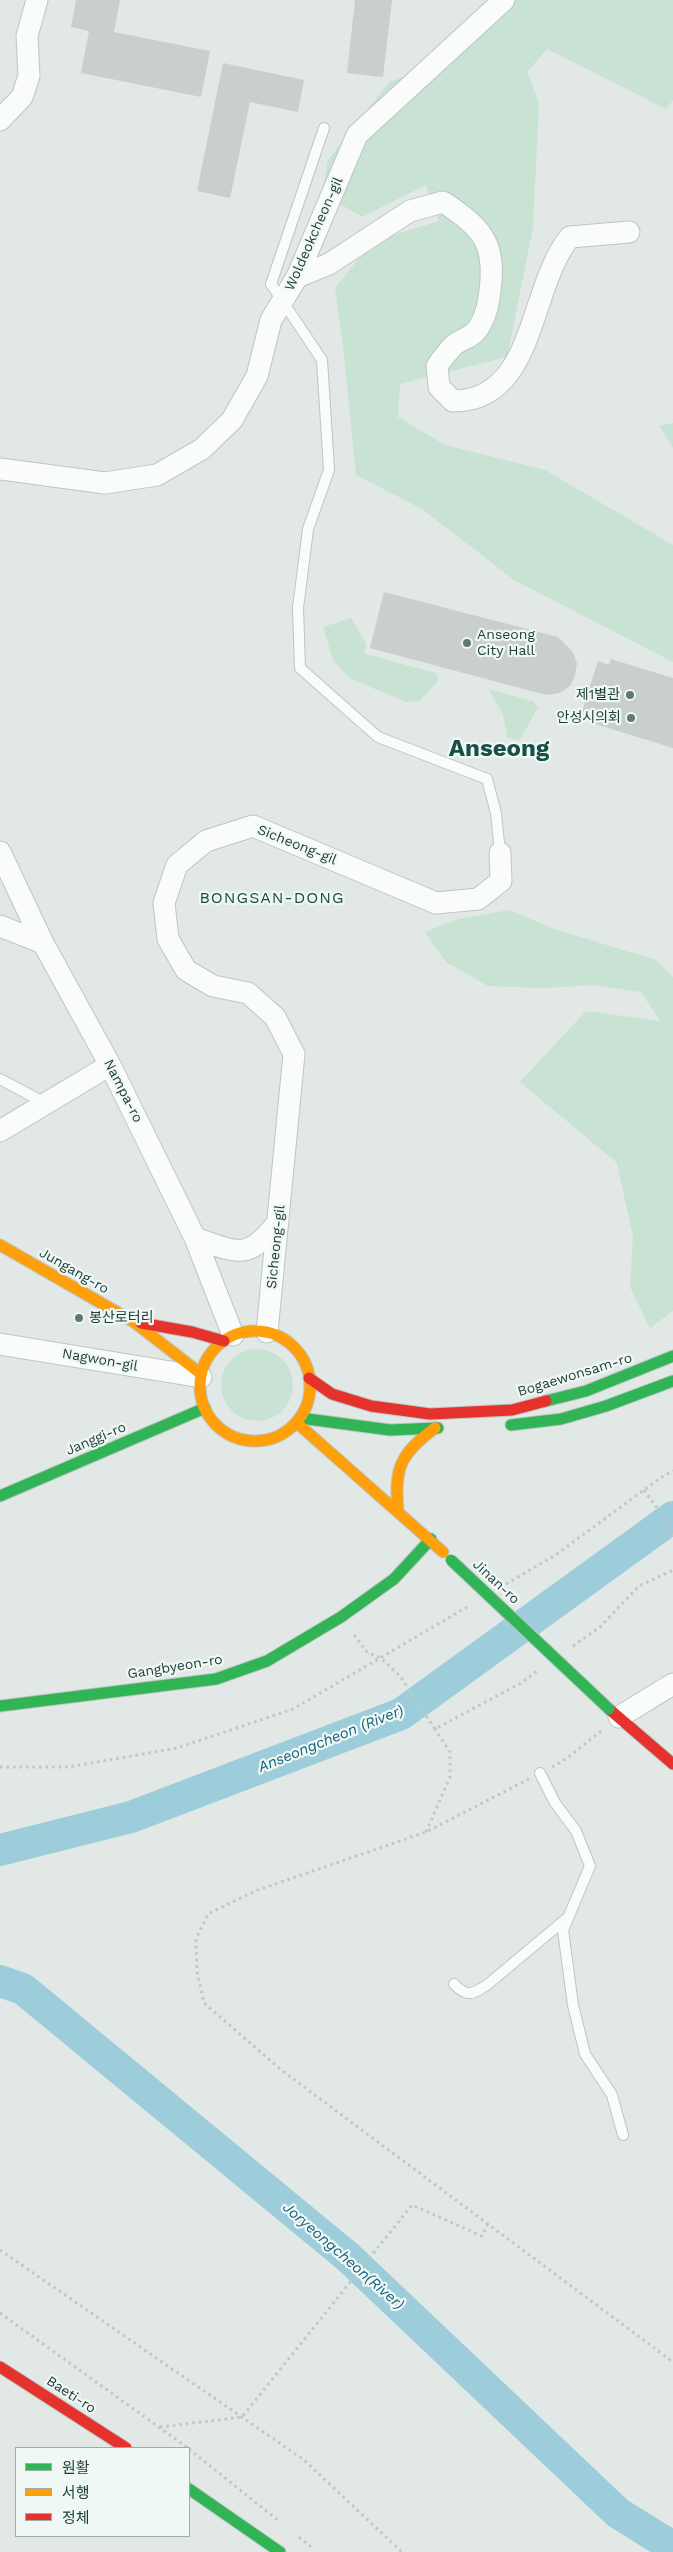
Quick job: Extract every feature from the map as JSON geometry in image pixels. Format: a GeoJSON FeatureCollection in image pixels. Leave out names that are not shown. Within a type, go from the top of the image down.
{"type":"FeatureCollection","features":[{"type":"Feature","properties":{"kind":"main road","name":"Jungang-ro"},"geometry":{"type":"LineString","coordinates":[[0,1246],[134,1322],[201,1376]]}},
{"type":"Feature","properties":{"kind":"main road","name":"Jungang-ro"},"geometry":{"type":"LineString","coordinates":[[134,1322],[229,1338]]}},
{"type":"Feature","properties":{"kind":"main road"},"geometry":{"type":"LineString","coordinates":[[250,1331],[268,1332],[285,1339],[299,1352],[308,1369],[311,1388],[308,1400],[298,1420],[282,1434],[264,1440],[244,1440],[214,1423],[205,1408],[200,1392],[201,1376],[209,1356],[229,1338],[250,1331]]}},
{"type":"Feature","properties":{"kind":"main road","name":"Bogaewonsam-ro"},"geometry":{"type":"LineString","coordinates":[[309,1378],[332,1394],[371,1406],[430,1414],[512,1410],[586,1391],[645,1370],[673,1356]]}},
{"type":"Feature","properties":{"kind":"main road"},"geometry":{"type":"LineString","coordinates":[[495,1426],[561,1419],[606,1406],[673,1381]]}},
{"type":"Feature","properties":{"kind":"main road","name":"Janggi-ro"},"geometry":{"type":"LineString","coordinates":[[0,1496],[205,1408]]}},
{"type":"Feature","properties":{"kind":"main road"},"geometry":{"type":"LineString","coordinates":[[298,1420],[390,1430],[452,1428]]}},
{"type":"Feature","properties":{"kind":"main road","name":"Jinan-ro"},"geometry":{"type":"LineString","coordinates":[[298,1420],[431,1539],[614,1713],[673,1764]]}},
{"type":"Feature","properties":{"kind":"main road"},"geometry":{"type":"LineString","coordinates":[[398,1511],[394,1480],[403,1457],[418,1440],[435,1428]]}},
{"type":"Feature","properties":{"kind":"main road","name":"Gangbyeon-ro"},"geometry":{"type":"LineString","coordinates":[[0,1706],[216,1679],[267,1661],[341,1617],[394,1579],[431,1539]]}},
{"type":"Feature","properties":{"kind":"main road","name":"Baeti-ro"},"geometry":{"type":"LineString","coordinates":[[0,2367],[124,2447]]}},
{"type":"Feature","properties":{"kind":"main road"},"geometry":{"type":"LineString","coordinates":[[190,2490],[280,2552]]}},
{"type":"Feature","properties":{"kind":"street"},"geometry":{"type":"LineString","coordinates":[[0,120],[22,97],[29,76],[27,36],[37,0]]}},
{"type":"Feature","properties":{"kind":"street","name":"Woldeokcheon-gil"},"geometry":{"type":"LineString","coordinates":[[0,469],[105,483],[157,475],[202,449],[232,420],[258,376],[271,320],[297,277],[357,135],[504,0]]}},
{"type":"Feature","properties":{"kind":"street"},"geometry":{"type":"LineString","coordinates":[[297,277],[329,264],[410,211],[443,202],[460,213],[475,226],[487,244],[493,271],[492,280],[488,306],[475,333],[455,344],[437,366],[439,387],[453,400],[470,400],[488,393],[511,373],[523,349],[543,286],[561,249],[570,237],[629,232]]}},
{"type":"Feature","properties":{"kind":"street","name":"Sicheong-gil"},"geometry":{"type":"LineString","coordinates":[[268,1332],[294,1054],[275,1017],[248,993],[213,986],[186,970],[168,939],[164,903],[177,865],[206,841],[253,826],[436,903],[478,900],[500,881],[500,852]]}},
{"type":"Feature","properties":{"kind":"street","name":"Nampa-ro"},"geometry":{"type":"LineString","coordinates":[[0,852],[43,943],[110,1065],[195,1238],[229,1338]]}},
{"type":"Feature","properties":{"kind":"street"},"geometry":{"type":"LineString","coordinates":[[0,926],[43,943]]}},
{"type":"Feature","properties":{"kind":"street"},"geometry":{"type":"LineString","coordinates":[[0,1131],[110,1065]]}},
{"type":"Feature","properties":{"kind":"street"},"geometry":{"type":"LineString","coordinates":[[195,1238],[240,1251],[254,1248],[263,1242],[278,1221]]}},
{"type":"Feature","properties":{"kind":"street","name":"Nagwon-gil"},"geometry":{"type":"LineString","coordinates":[[0,1344],[201,1376]]}},
{"type":"Feature","properties":{"kind":"street"},"geometry":{"type":"LineString","coordinates":[[614,1713],[673,1684]]}},
{"type":"Feature","properties":{"kind":"lane"},"geometry":{"type":"LineString","coordinates":[[324,128],[272,284],[322,360],[329,470],[308,529],[298,608],[300,668],[378,736],[488,779],[496,813],[500,852]]}},
{"type":"Feature","properties":{"kind":"lane"},"geometry":{"type":"LineString","coordinates":[[0,1079],[47,1104]]}},
{"type":"Feature","properties":{"kind":"lane"},"geometry":{"type":"LineString","coordinates":[[540,1773],[555,1803],[576,1831],[590,1866],[563,1930],[575,2013],[585,2054],[612,2095],[623,2135]]}},
{"type":"Feature","properties":{"kind":"lane"},"geometry":{"type":"LineString","coordinates":[[454,1984],[463,1993],[473,1994],[487,1985],[569,1916]]}},
{"type":"Feature","properties":{"kind":"lane"},"geometry":{"type":"LineString","coordinates":[[259,2552],[265,2542]]}},
{"type":"Feature","properties":{"kind":"path"},"geometry":{"type":"LineString","coordinates":[[498,1589],[557,1554],[673,1471]]}},
{"type":"Feature","properties":{"kind":"path"},"geometry":{"type":"LineString","coordinates":[[644,1490],[660,1512],[673,1537]]}},
{"type":"Feature","properties":{"kind":"path"},"geometry":{"type":"LineString","coordinates":[[0,1767],[68,1767],[177,1748],[293,1709],[472,1604]]}},
{"type":"Feature","properties":{"kind":"path"},"geometry":{"type":"LineString","coordinates":[[367,1652],[381,1658],[400,1676],[428,1717]]}},
{"type":"Feature","properties":{"kind":"path"},"geometry":{"type":"LineString","coordinates":[[614,1713],[566,1759],[426,1832],[255,1891],[208,1914],[196,1939],[197,1971],[204,2003],[273,2063],[673,2362]]}},
{"type":"Feature","properties":{"kind":"path"},"geometry":{"type":"LineString","coordinates":[[426,1832],[450,1777],[450,1752],[435,1729]]}},
{"type":"Feature","properties":{"kind":"path"},"geometry":{"type":"LineString","coordinates":[[160,2427],[242,2417],[278,2369],[412,2205],[482,2236],[488,2223]]}},
{"type":"Feature","properties":{"kind":"path"},"geometry":{"type":"LineString","coordinates":[[0,2250],[304,2460],[402,2552]]}},
{"type":"Feature","properties":{"kind":"path"},"geometry":{"type":"LineString","coordinates":[[0,2313],[185,2447]]}},
{"type":"Feature","properties":{"kind":"path"},"geometry":{"type":"LineString","coordinates":[[190,2451],[281,2524]]}},
{"type":"Feature","properties":{"kind":"path"},"geometry":{"type":"LineString","coordinates":[[296,2536],[312,2548]]}},
{"type":"Feature","properties":{"kind":"green space"},"geometry":{"type":"Polygon","coordinates":[[[496,0],[673,0],[673,100],[666,109],[547,49],[527,72],[539,103],[533,228],[507,357],[400,384],[398,417],[445,445],[545,470],[673,545],[673,662],[514,580],[422,509],[356,475],[344,354],[335,288],[373,241],[439,221],[426,185],[362,217],[322,193],[328,160],[389,82],[447,62],[496,0]]]}},
{"type":"Feature","properties":{"kind":"green space"},"geometry":{"type":"Polygon","coordinates":[[[673,423],[673,448],[659,426],[673,423]]]}},
{"type":"Feature","properties":{"kind":"green space"},"geometry":{"type":"Polygon","coordinates":[[[351,618],[366,644],[365,654],[436,673],[439,680],[419,701],[406,702],[349,678],[333,660],[323,627],[351,618]]]}},
{"type":"Feature","properties":{"kind":"green space"},"geometry":{"type":"Polygon","coordinates":[[[488,689],[533,701],[538,708],[519,741],[507,737],[503,714],[488,689]]]}},
{"type":"Feature","properties":{"kind":"green space"},"geometry":{"type":"Polygon","coordinates":[[[509,910],[554,929],[656,960],[673,977],[673,1311],[650,1328],[630,1287],[633,1237],[617,1163],[520,1082],[586,1011],[660,1021],[641,992],[595,985],[543,988],[488,986],[446,962],[425,932],[458,919],[509,910]]]}},
{"type":"Feature","properties":{"kind":"green space"},"geometry":{"type":"Polygon","coordinates":[[[264,1349],[283,1359],[291,1371],[293,1385],[291,1399],[283,1411],[271,1419],[250,1421],[231,1411],[223,1399],[221,1378],[231,1359],[243,1351],[264,1349]]]}},
{"type":"Feature","properties":{"kind":"building"},"geometry":{"type":"Polygon","coordinates":[[[76,0],[120,0],[114,32],[210,51],[201,97],[81,73],[89,31],[71,27],[76,0]]]}},
{"type":"Feature","properties":{"kind":"building"},"geometry":{"type":"Polygon","coordinates":[[[355,0],[392,0],[383,77],[347,73],[355,0]]]}},
{"type":"Feature","properties":{"kind":"building"},"geometry":{"type":"Polygon","coordinates":[[[223,63],[304,80],[298,112],[250,102],[230,198],[197,191],[223,63]]]}},
{"type":"Feature","properties":{"kind":"building","name":"Anseong City Hall"},"geometry":{"type":"Polygon","coordinates":[[[384,592],[558,637],[572,651],[577,663],[571,685],[560,693],[546,695],[370,648],[384,592]]]}},
{"type":"Feature","properties":{"kind":"building","name":"제1별관"},"geometry":{"type":"Polygon","coordinates":[[[611,659],[673,678],[673,748],[595,724],[597,716],[582,712],[598,661],[609,665],[611,659]]]}},
{"type":"Feature","properties":{"kind":"waterway","name":"Anseongcheon (River)"},"geometry":{"type":"LineString","coordinates":[[0,1850],[131,1817],[401,1714],[673,1517]]}},
{"type":"Feature","properties":{"kind":"waterway","name":"Joryeongcheon(River)"},"geometry":{"type":"LineString","coordinates":[[0,1981],[23,1989],[348,2257],[618,2513],[673,2547]]}},
{"type":"Feature","properties":{"kind":"traffic: fast"},"geometry":{"type":"LineString","coordinates":[[546,1401],[586,1391],[673,1356]]}},
{"type":"Feature","properties":{"kind":"traffic: fast"},"geometry":{"type":"LineString","coordinates":[[511,1425],[561,1419],[606,1406],[673,1381]]}},
{"type":"Feature","properties":{"kind":"traffic: fast"},"geometry":{"type":"LineString","coordinates":[[0,1496],[205,1408]]}},
{"type":"Feature","properties":{"kind":"traffic: fast"},"geometry":{"type":"LineString","coordinates":[[300,1418],[390,1430],[438,1428]]}},
{"type":"Feature","properties":{"kind":"traffic: fast"},"geometry":{"type":"LineString","coordinates":[[0,1706],[216,1679],[267,1661],[341,1617],[394,1579],[431,1539]]}},
{"type":"Feature","properties":{"kind":"traffic: fast"},"geometry":{"type":"LineString","coordinates":[[451,1560],[609,1709]]}},
{"type":"Feature","properties":{"kind":"traffic: fast"},"geometry":{"type":"LineString","coordinates":[[190,2490],[280,2552]]}},
{"type":"Feature","properties":{"kind":"traffic: slow"},"geometry":{"type":"LineString","coordinates":[[0,1245],[134,1322],[201,1374]]}},
{"type":"Feature","properties":{"kind":"traffic: slow"},"geometry":{"type":"LineString","coordinates":[[255,1331],[276,1335],[294,1347],[306,1365],[310,1386],[306,1407],[294,1425],[276,1437],[255,1441],[234,1437],[216,1425],[204,1407],[200,1386],[204,1365],[216,1347],[234,1335],[255,1331]]}},
{"type":"Feature","properties":{"kind":"traffic: slow"},"geometry":{"type":"LineString","coordinates":[[297,1423],[443,1552]]}},
{"type":"Feature","properties":{"kind":"traffic: slow"},"geometry":{"type":"LineString","coordinates":[[398,1511],[397,1484],[402,1463],[414,1446],[435,1428]]}},
{"type":"Feature","properties":{"kind":"traffic: jam"},"geometry":{"type":"LineString","coordinates":[[141,1323],[192,1332],[224,1341]]}},
{"type":"Feature","properties":{"kind":"traffic: jam"},"geometry":{"type":"LineString","coordinates":[[309,1378],[332,1394],[371,1406],[430,1414],[512,1410],[546,1401]]}},
{"type":"Feature","properties":{"kind":"traffic: jam"},"geometry":{"type":"LineString","coordinates":[[609,1709],[673,1764]]}},
{"type":"Feature","properties":{"kind":"traffic: jam"},"geometry":{"type":"LineString","coordinates":[[0,2367],[124,2447]]}},
{"type":"Feature","properties":{"kind":"place","name":"Anseong City Hall"},"geometry":{"type":"Point","coordinates":[467,643]}},
{"type":"Feature","properties":{"kind":"place","name":"제1별관"},"geometry":{"type":"Point","coordinates":[630,695]}},
{"type":"Feature","properties":{"kind":"place","name":"안성시의회"},"geometry":{"type":"Point","coordinates":[631,718]}},
{"type":"Feature","properties":{"kind":"place","name":"봉산로터리"},"geometry":{"type":"Point","coordinates":[79,1318]}},
{"type":"Feature","properties":{"kind":"district","name":"Anseong"},"geometry":{"type":"Point","coordinates":[499,749]}},
{"type":"Feature","properties":{"kind":"district","name":"BONGSAN-DONG"},"geometry":{"type":"Point","coordinates":[272,898]}}]}
